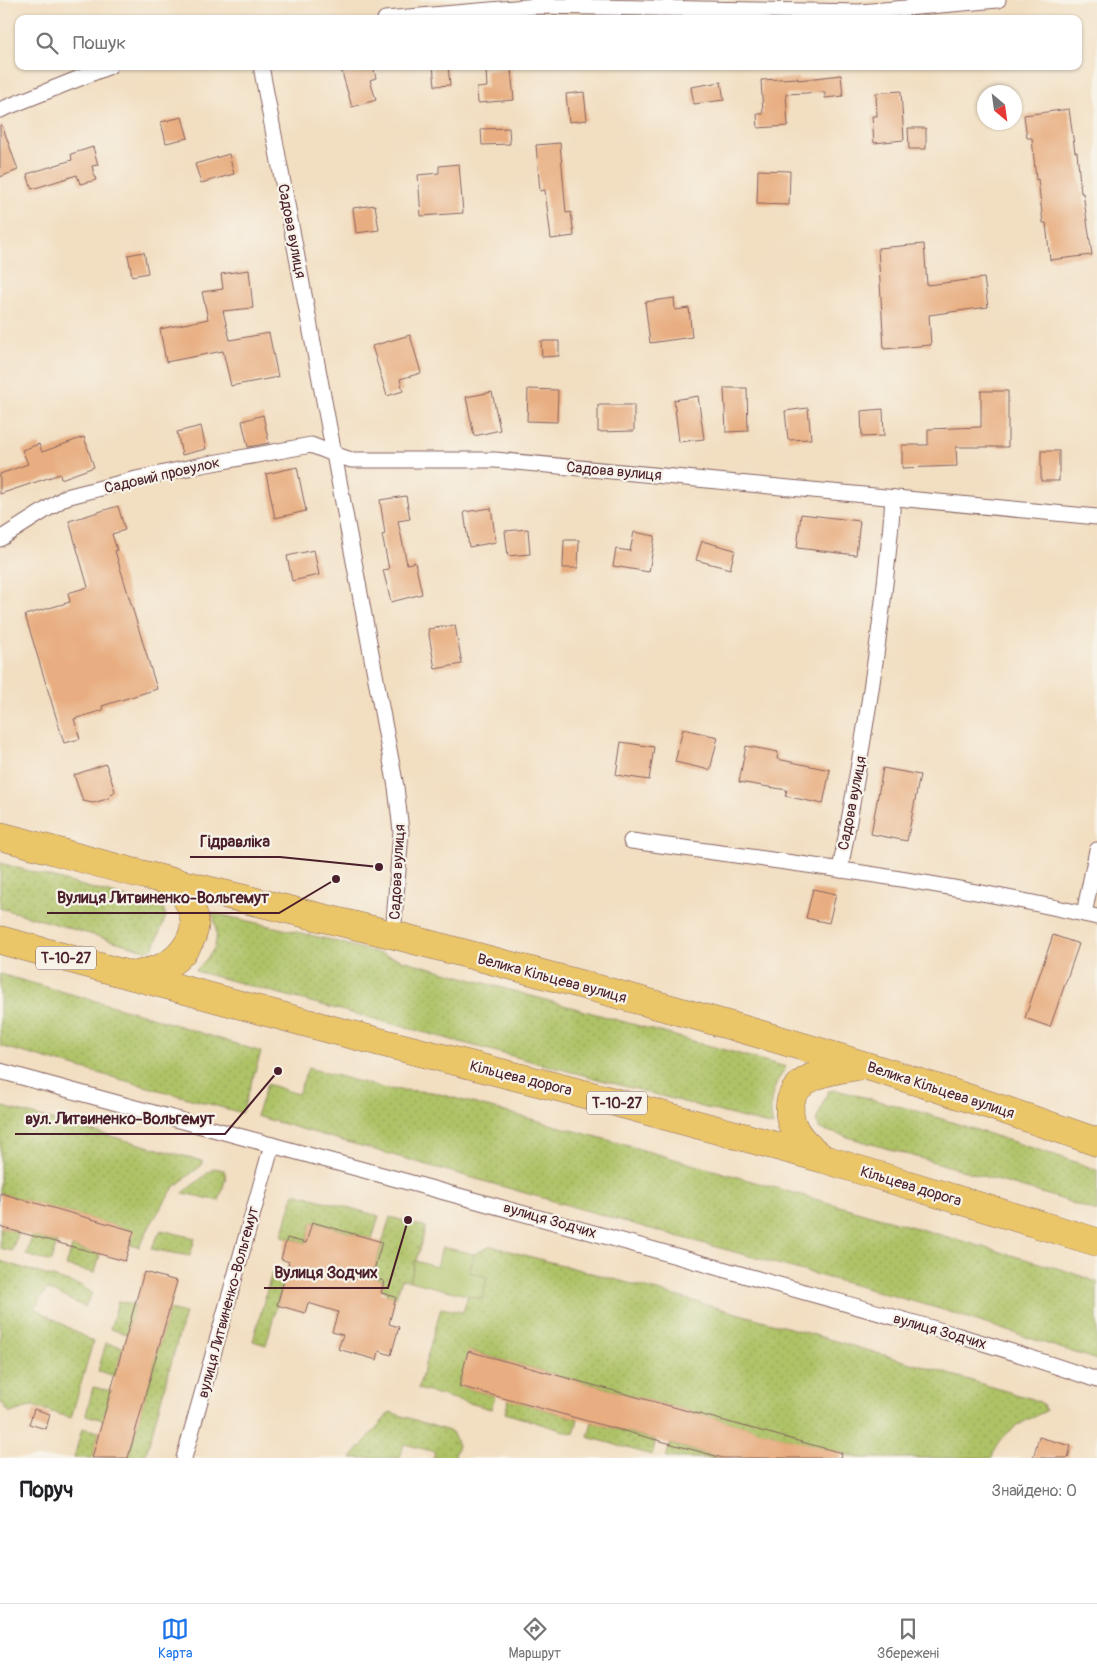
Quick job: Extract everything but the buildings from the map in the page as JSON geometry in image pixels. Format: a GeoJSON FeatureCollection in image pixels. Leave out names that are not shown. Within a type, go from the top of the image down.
{"type":"FeatureCollection","features":[{"type":"Feature","properties":{"kind":"highway","name":"Велика Кільцева вулиця"},"geometry":{"type":"LineString","coordinates":[[0,836],[176,882],[393,935],[695,1016],[863,1065],[1039,1121],[1097,1142]]}},
{"type":"Feature","properties":{"kind":"highway"},"geometry":{"type":"LineString","coordinates":[[133,976],[164,966],[184,951],[194,932],[194,914],[187,897],[176,882]]}},
{"type":"Feature","properties":{"kind":"highway","name":"Кільцева дорога"},"geometry":{"type":"LineString","coordinates":[[0,940],[824,1159],[1097,1242]]}},
{"type":"Feature","properties":{"kind":"highway"},"geometry":{"type":"LineString","coordinates":[[824,1159],[803,1141],[793,1127],[789,1111],[791,1097],[799,1086],[811,1078],[830,1071],[863,1065]]}},
{"type":"Feature","properties":{"kind":"street"},"geometry":{"type":"LineString","coordinates":[[423,15],[538,3],[860,12],[998,0]]}},
{"type":"Feature","properties":{"kind":"street"},"geometry":{"type":"LineString","coordinates":[[0,110],[100,70]]}},
{"type":"Feature","properties":{"kind":"street","name":"Садова вулиця"},"geometry":{"type":"LineString","coordinates":[[262,70],[396,787],[401,831],[393,935]]}},
{"type":"Feature","properties":{"kind":"street","name":"Садовий провулок"},"geometry":{"type":"LineString","coordinates":[[0,539],[66,497],[136,479],[311,445],[334,454]]}},
{"type":"Feature","properties":{"kind":"street","name":"Садова вулиця"},"geometry":{"type":"LineString","coordinates":[[334,454],[351,460],[495,460],[1097,517]]}},
{"type":"Feature","properties":{"kind":"street","name":"Садова вулиця"},"geometry":{"type":"LineString","coordinates":[[840,870],[863,746],[888,568],[893,498]]}},
{"type":"Feature","properties":{"kind":"street","name":"Садова вулиця"},"geometry":{"type":"LineString","coordinates":[[631,841],[940,885],[1090,916],[1097,850]]}},
{"type":"Feature","properties":{"kind":"street","name":"вулиця Зодчих"},"geometry":{"type":"LineString","coordinates":[[0,1071],[515,1210],[1029,1356],[1097,1380]]}},
{"type":"Feature","properties":{"kind":"street","name":"вулиця Литвиненко-Вольгемут"},"geometry":{"type":"LineString","coordinates":[[184,1458],[272,1145]]}},
{"type":"Feature","properties":{"kind":"green space"},"geometry":{"type":"Polygon","coordinates":[[[0,863],[163,908],[166,916],[154,947],[148,951],[0,908],[0,863]]]}},
{"type":"Feature","properties":{"kind":"green space"},"geometry":{"type":"Polygon","coordinates":[[[213,913],[327,939],[786,1067],[772,1095],[773,1126],[195,971],[208,957],[215,945],[216,932],[213,913]]]}},
{"type":"Feature","properties":{"kind":"green space"},"geometry":{"type":"Polygon","coordinates":[[[0,974],[145,1015],[261,1052],[242,1113],[0,1046],[0,974]]]}},
{"type":"Feature","properties":{"kind":"green space"},"geometry":{"type":"Polygon","coordinates":[[[308,1068],[387,1089],[432,1092],[601,1138],[1067,1271],[1097,1282],[1097,1360],[937,1308],[644,1227],[256,1116],[267,1084],[298,1094],[308,1068]]]}},
{"type":"Feature","properties":{"kind":"green space"},"geometry":{"type":"Polygon","coordinates":[[[836,1090],[914,1110],[1097,1170],[1097,1212],[1055,1197],[820,1129],[816,1121],[828,1091],[836,1090]]]}},
{"type":"Feature","properties":{"kind":"green space"},"geometry":{"type":"Polygon","coordinates":[[[0,1106],[202,1161],[202,1165],[174,1187],[139,1247],[130,1245],[133,1231],[0,1193],[0,1106]]]}},
{"type":"Feature","properties":{"kind":"green space"},"geometry":{"type":"Polygon","coordinates":[[[214,1168],[224,1170],[226,1177],[219,1201],[183,1193],[214,1168]]]}},
{"type":"Feature","properties":{"kind":"green space"},"geometry":{"type":"Polygon","coordinates":[[[294,1193],[379,1216],[372,1239],[312,1222],[306,1243],[282,1236],[294,1193]]]}},
{"type":"Feature","properties":{"kind":"green space"},"geometry":{"type":"Polygon","coordinates":[[[390,1217],[426,1227],[410,1281],[402,1279],[396,1297],[388,1295],[382,1288],[384,1281],[372,1277],[390,1217]]]}},
{"type":"Feature","properties":{"kind":"green space"},"geometry":{"type":"Polygon","coordinates":[[[0,1227],[18,1232],[12,1251],[0,1248],[0,1227]]]}},
{"type":"Feature","properties":{"kind":"green space"},"geometry":{"type":"Polygon","coordinates":[[[161,1230],[195,1238],[190,1256],[151,1249],[161,1230]]]}},
{"type":"Feature","properties":{"kind":"green space"},"geometry":{"type":"Polygon","coordinates":[[[32,1236],[57,1242],[51,1262],[26,1255],[32,1236]]]}},
{"type":"Feature","properties":{"kind":"green space"},"geometry":{"type":"Polygon","coordinates":[[[491,1246],[626,1282],[962,1378],[1042,1403],[1046,1411],[1021,1423],[1006,1434],[995,1449],[992,1458],[859,1458],[469,1351],[459,1386],[495,1396],[491,1409],[418,1389],[441,1308],[463,1312],[468,1295],[482,1299],[469,1273],[474,1254],[491,1246]]]}},
{"type":"Feature","properties":{"kind":"green space"},"geometry":{"type":"Polygon","coordinates":[[[72,1247],[100,1255],[95,1273],[66,1266],[72,1247]]]}},
{"type":"Feature","properties":{"kind":"green space"},"geometry":{"type":"Polygon","coordinates":[[[442,1247],[474,1254],[469,1272],[487,1277],[482,1299],[410,1281],[415,1261],[437,1267],[442,1247]]]}},
{"type":"Feature","properties":{"kind":"green space"},"geometry":{"type":"Polygon","coordinates":[[[0,1261],[82,1286],[92,1293],[85,1307],[47,1289],[35,1308],[93,1342],[71,1418],[33,1406],[10,1413],[0,1401],[0,1261]]]}},
{"type":"Feature","properties":{"kind":"green space"},"geometry":{"type":"Polygon","coordinates":[[[272,1272],[285,1275],[266,1345],[253,1341],[272,1272]]]}},
{"type":"Feature","properties":{"kind":"green space"},"geometry":{"type":"Polygon","coordinates":[[[118,1301],[135,1305],[127,1334],[110,1329],[118,1301]]]}},
{"type":"Feature","properties":{"kind":"green space"},"geometry":{"type":"Polygon","coordinates":[[[169,1309],[185,1313],[145,1458],[128,1458],[169,1309]]]}},
{"type":"Feature","properties":{"kind":"green space"},"geometry":{"type":"Polygon","coordinates":[[[106,1343],[123,1347],[115,1376],[98,1371],[106,1343]]]}},
{"type":"Feature","properties":{"kind":"green space"},"geometry":{"type":"Polygon","coordinates":[[[93,1387],[111,1391],[103,1420],[86,1415],[93,1387]]]}},
{"type":"Feature","properties":{"kind":"green space"},"geometry":{"type":"Polygon","coordinates":[[[509,1399],[578,1419],[574,1434],[505,1413],[509,1399]]]}},
{"type":"Feature","properties":{"kind":"green space"},"geometry":{"type":"Polygon","coordinates":[[[390,1412],[452,1432],[458,1445],[454,1458],[433,1458],[435,1452],[404,1444],[400,1458],[351,1458],[390,1412]]]}},
{"type":"Feature","properties":{"kind":"green space"},"geometry":{"type":"Polygon","coordinates":[[[592,1422],[656,1440],[652,1455],[588,1437],[592,1422]]]}},
{"type":"Feature","properties":{"kind":"green space"},"geometry":{"type":"Polygon","coordinates":[[[82,1428],[99,1432],[92,1458],[74,1458],[82,1428]]]}},
{"type":"Feature","properties":{"kind":"green space"},"geometry":{"type":"Polygon","coordinates":[[[670,1444],[723,1458],[666,1458],[670,1444]]]}},
{"type":"Feature","properties":{"kind":"place","name":"Гідравліка"},"geometry":{"type":"Point","coordinates":[379,867]}},
{"type":"Feature","properties":{"kind":"place","name":"Вулиця Литвиненко-Вольгемут"},"geometry":{"type":"Point","coordinates":[336,879]}},
{"type":"Feature","properties":{"kind":"place","name":"вул. Литвиненко-Вольгемут"},"geometry":{"type":"Point","coordinates":[278,1071]}},
{"type":"Feature","properties":{"kind":"place","name":"Вулиця Зодчих"},"geometry":{"type":"Point","coordinates":[408,1220]}}]}
